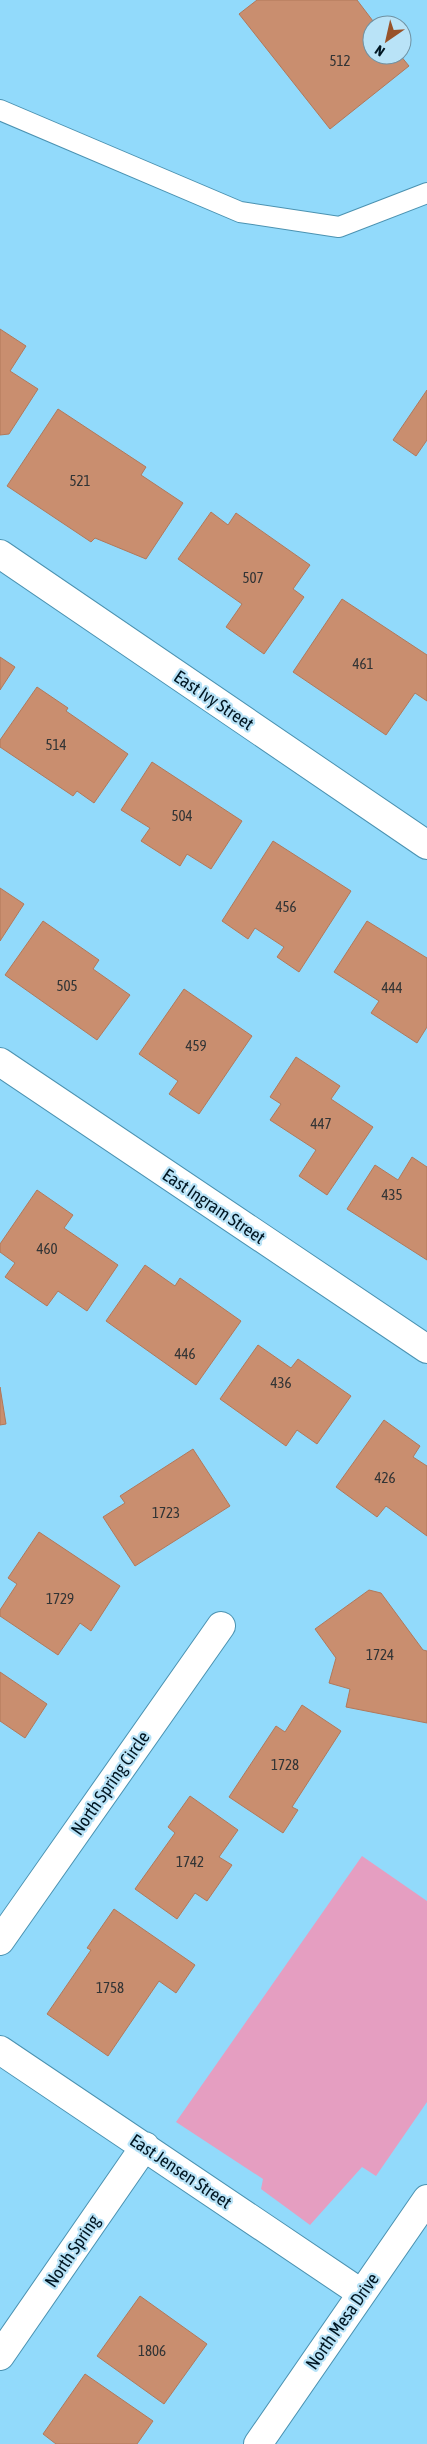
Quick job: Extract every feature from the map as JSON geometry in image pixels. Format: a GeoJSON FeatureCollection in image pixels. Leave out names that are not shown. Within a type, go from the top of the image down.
{"type":"FeatureCollection","features":[{"type":"Feature","properties":{"kind":"street","name":"East Ivy Street"},"geometry":{"type":"LineString","coordinates":[[0,554],[427,845]]}},
{"type":"Feature","properties":{"kind":"street","name":"East Ingram Street"},"geometry":{"type":"LineString","coordinates":[[0,1062],[427,1349]]}},
{"type":"Feature","properties":{"kind":"street","name":"North Spring Circle"},"geometry":{"type":"LineString","coordinates":[[0,1941],[221,1626]]}},
{"type":"Feature","properties":{"kind":"street","name":"East Jensen Street"},"geometry":{"type":"LineString","coordinates":[[0,2050],[362,2293]]}},
{"type":"Feature","properties":{"kind":"street","name":"North Spring"},"geometry":{"type":"LineString","coordinates":[[0,2356],[145,2146]]}},
{"type":"Feature","properties":{"kind":"street","name":"North Mesa Drive"},"geometry":{"type":"LineString","coordinates":[[258,2444],[427,2199]]}},
{"type":"Feature","properties":{"kind":"lane"},"geometry":{"type":"LineString","coordinates":[[0,110],[240,212],[339,227],[427,193]]}},
{"type":"Feature","properties":{"kind":"shaded area"},"geometry":{"type":"Polygon","coordinates":[[[362,1856],[427,1901],[427,2102],[376,2176],[362,2167],[310,2225],[261,2189],[263,2179],[176,2122],[362,1856]]]}},
{"type":"Feature","properties":{"kind":"building"},"geometry":{"type":"Polygon","coordinates":[[[257,0],[357,0],[368,15],[362,15],[362,65],[409,66],[330,129],[239,14],[257,0]]]}},
{"type":"Feature","properties":{"kind":"building"},"geometry":{"type":"Polygon","coordinates":[[[0,329],[26,346],[10,371],[38,389],[9,434],[0,435],[0,329]]]}},
{"type":"Feature","properties":{"kind":"building"},"geometry":{"type":"Polygon","coordinates":[[[427,390],[427,440],[416,456],[393,440],[427,390]]]}},
{"type":"Feature","properties":{"kind":"building"},"geometry":{"type":"Polygon","coordinates":[[[58,409],[146,467],[141,475],[183,503],[146,559],[95,538],[91,542],[7,486],[58,409]]]}},
{"type":"Feature","properties":{"kind":"building"},"geometry":{"type":"Polygon","coordinates":[[[211,512],[228,525],[236,513],[310,565],[293,589],[304,597],[264,654],[226,627],[242,604],[178,559],[211,512]]]}},
{"type":"Feature","properties":{"kind":"building"},"geometry":{"type":"Polygon","coordinates":[[[342,599],[427,655],[427,701],[415,693],[386,735],[293,672],[342,599]]]}},
{"type":"Feature","properties":{"kind":"building"},"geometry":{"type":"Polygon","coordinates":[[[0,657],[15,667],[0,690],[0,657]]]}},
{"type":"Feature","properties":{"kind":"building"},"geometry":{"type":"Polygon","coordinates":[[[37,687],[68,708],[66,711],[128,754],[94,803],[77,791],[73,796],[0,747],[0,740],[37,687]]]}},
{"type":"Feature","properties":{"kind":"building"},"geometry":{"type":"Polygon","coordinates":[[[152,762],[242,821],[211,869],[187,854],[180,866],[141,841],[150,828],[121,810],[152,762]]]}},
{"type":"Feature","properties":{"kind":"building"},"geometry":{"type":"Polygon","coordinates":[[[273,841],[351,891],[299,972],[277,957],[284,947],[255,928],[248,939],[222,921],[273,841]]]}},
{"type":"Feature","properties":{"kind":"building"},"geometry":{"type":"Polygon","coordinates":[[[0,888],[24,904],[0,941],[0,888]]]}},
{"type":"Feature","properties":{"kind":"building"},"geometry":{"type":"Polygon","coordinates":[[[43,921],[99,960],[93,969],[130,995],[97,1040],[5,975],[43,921]]]}},
{"type":"Feature","properties":{"kind":"building"},"geometry":{"type":"Polygon","coordinates":[[[367,921],[427,958],[427,1027],[417,1043],[371,1013],[379,1001],[334,972],[367,921]]]}},
{"type":"Feature","properties":{"kind":"building"},"geometry":{"type":"Polygon","coordinates":[[[184,989],[252,1036],[199,1114],[169,1094],[178,1081],[139,1054],[184,989]]]}},
{"type":"Feature","properties":{"kind":"building"},"geometry":{"type":"Polygon","coordinates":[[[296,1057],[340,1086],[331,1099],[373,1127],[327,1195],[299,1176],[316,1150],[270,1120],[281,1104],[270,1097],[296,1057]]]}},
{"type":"Feature","properties":{"kind":"building"},"geometry":{"type":"Polygon","coordinates":[[[412,1157],[427,1167],[427,1260],[347,1209],[375,1165],[398,1180],[412,1157]]]}},
{"type":"Feature","properties":{"kind":"building"},"geometry":{"type":"Polygon","coordinates":[[[37,1190],[73,1215],[64,1228],[118,1265],[87,1311],[58,1291],[47,1306],[5,1277],[15,1263],[0,1252],[0,1244],[37,1190]]]}},
{"type":"Feature","properties":{"kind":"building"},"geometry":{"type":"Polygon","coordinates":[[[145,1265],[175,1286],[180,1278],[241,1321],[196,1385],[106,1321],[145,1265]]]}},
{"type":"Feature","properties":{"kind":"building"},"geometry":{"type":"Polygon","coordinates":[[[258,1345],[291,1368],[298,1359],[351,1396],[317,1444],[297,1430],[286,1446],[220,1399],[258,1345]]]}},
{"type":"Feature","properties":{"kind":"building"},"geometry":{"type":"Polygon","coordinates":[[[0,1387],[6,1424],[0,1425],[0,1387]]]}},
{"type":"Feature","properties":{"kind":"building"},"geometry":{"type":"Polygon","coordinates":[[[384,1420],[420,1446],[413,1457],[427,1466],[427,1536],[386,1506],[377,1517],[336,1487],[384,1420]]]}},
{"type":"Feature","properties":{"kind":"building"},"geometry":{"type":"Polygon","coordinates":[[[193,1449],[230,1506],[135,1566],[103,1517],[125,1503],[120,1496],[193,1449]]]}},
{"type":"Feature","properties":{"kind":"building"},"geometry":{"type":"Polygon","coordinates":[[[39,1532],[120,1586],[91,1631],[80,1623],[58,1655],[0,1616],[0,1610],[17,1584],[8,1578],[39,1532]]]}},
{"type":"Feature","properties":{"kind":"building"},"geometry":{"type":"Polygon","coordinates":[[[369,1590],[381,1593],[423,1650],[427,1651],[427,1723],[346,1707],[350,1689],[329,1683],[336,1658],[315,1629],[369,1590]]]}},
{"type":"Feature","properties":{"kind":"building"},"geometry":{"type":"Polygon","coordinates":[[[0,1672],[47,1704],[25,1738],[0,1721],[0,1672]]]}},
{"type":"Feature","properties":{"kind":"building"},"geometry":{"type":"Polygon","coordinates":[[[302,1705],[341,1731],[292,1807],[298,1810],[283,1833],[229,1797],[276,1726],[285,1732],[302,1705]]]}},
{"type":"Feature","properties":{"kind":"building"},"geometry":{"type":"Polygon","coordinates":[[[190,1796],[238,1830],[219,1857],[232,1865],[207,1901],[195,1893],[177,1919],[135,1889],[175,1833],[168,1827],[190,1796]]]}},
{"type":"Feature","properties":{"kind":"building"},"geometry":{"type":"Polygon","coordinates":[[[114,1909],[195,1965],[176,1993],[159,1981],[108,2056],[47,2014],[91,1950],[87,1948],[114,1909]]]}},
{"type":"Feature","properties":{"kind":"building"},"geometry":{"type":"Polygon","coordinates":[[[140,2296],[207,2344],[164,2404],[97,2356],[140,2296]]]}},
{"type":"Feature","properties":{"kind":"building"},"geometry":{"type":"Polygon","coordinates":[[[85,2374],[153,2421],[137,2444],[56,2444],[43,2434],[85,2374]]]}}]}
